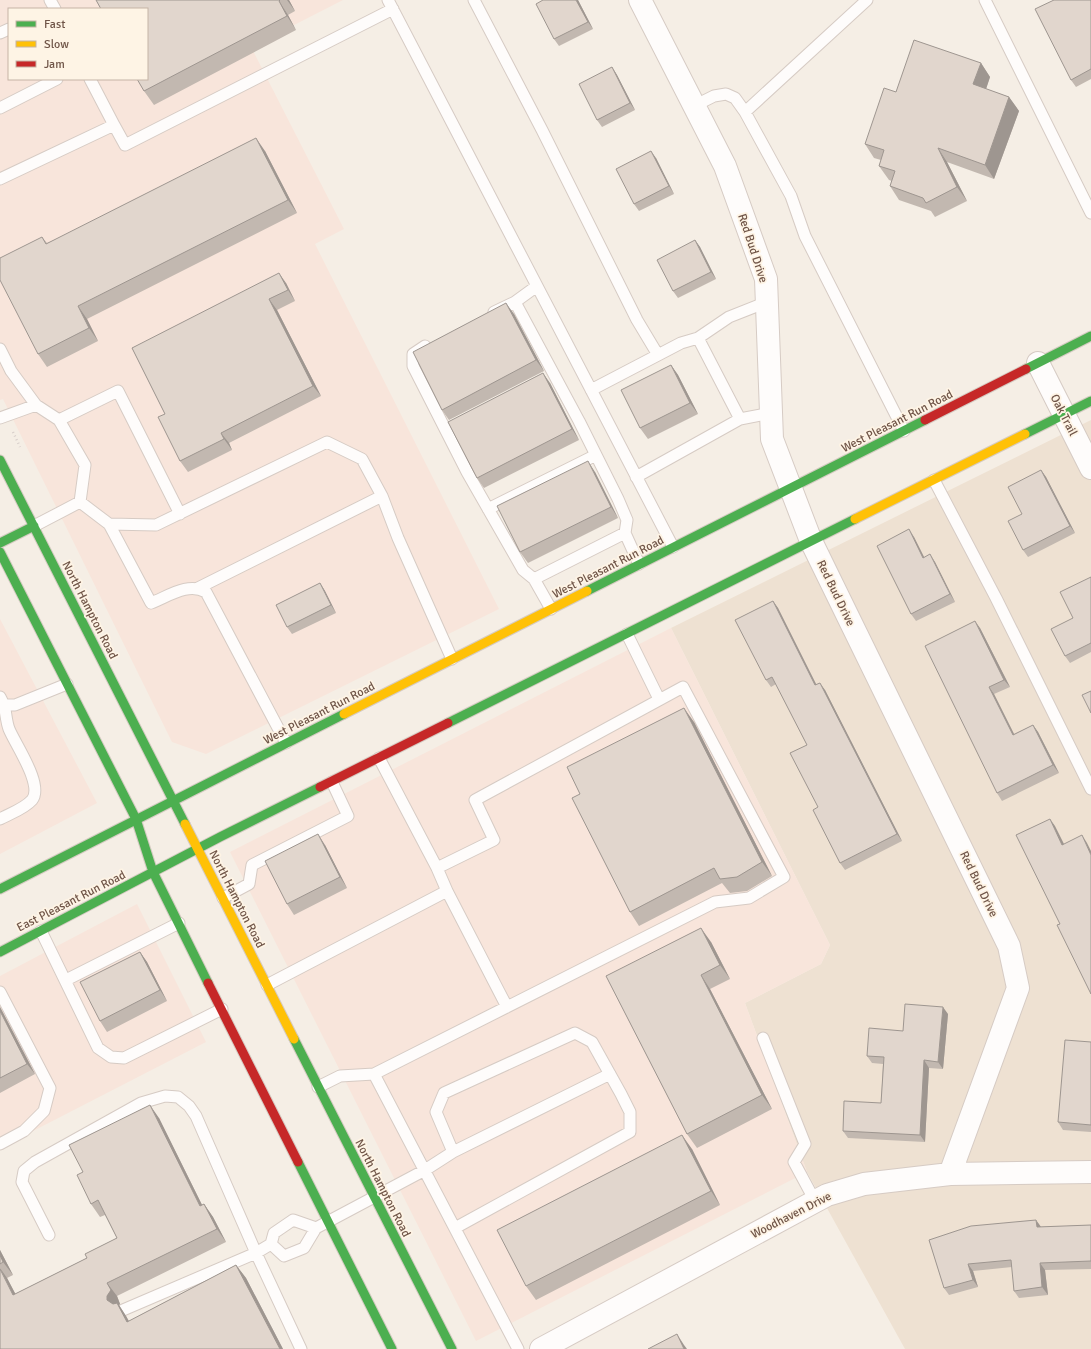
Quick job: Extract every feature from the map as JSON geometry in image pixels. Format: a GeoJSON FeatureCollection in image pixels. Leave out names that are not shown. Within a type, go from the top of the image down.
{"type":"FeatureCollection","features":[{"type":"Feature","properties":{"kind":"main road","name":"West Pleasant Run Road"},"geometry":{"type":"LineString","coordinates":[[136,819],[1091,336]]}},
{"type":"Feature","properties":{"kind":"main road"},"geometry":{"type":"LineString","coordinates":[[153,872],[1091,401]]}},
{"type":"Feature","properties":{"kind":"main road","name":"North Hampton Road"},"geometry":{"type":"LineString","coordinates":[[0,460],[452,1349]]}},
{"type":"Feature","properties":{"kind":"main road"},"geometry":{"type":"LineString","coordinates":[[0,543],[34,526]]}},
{"type":"Feature","properties":{"kind":"main road"},"geometry":{"type":"LineString","coordinates":[[0,552],[136,819],[153,872],[392,1349]]}},
{"type":"Feature","properties":{"kind":"main road"},"geometry":{"type":"LineString","coordinates":[[0,889],[136,819]]}},
{"type":"Feature","properties":{"kind":"main road","name":"East Pleasant Run Road"},"geometry":{"type":"LineString","coordinates":[[0,952],[153,872]]}},
{"type":"Feature","properties":{"kind":"street","name":"Red Bud Drive"},"geometry":{"type":"LineString","coordinates":[[640,0],[724,166],[766,279],[772,439],[790,488],[811,541],[1009,946],[1018,988],[950,1174]]}},
{"type":"Feature","properties":{"kind":"street","name":"Oak Trail"},"geometry":{"type":"LineString","coordinates":[[1038,363],[1091,468]]}},
{"type":"Feature","properties":{"kind":"street","name":"Woodhaven Drive"},"geometry":{"type":"LineString","coordinates":[[541,1349],[827,1195],[864,1184],[950,1174],[1091,1172]]}},
{"type":"Feature","properties":{"kind":"lane"},"geometry":{"type":"LineString","coordinates":[[474,0],[549,144],[637,320],[658,355]]}},
{"type":"Feature","properties":{"kind":"lane"},"geometry":{"type":"LineString","coordinates":[[745,112],[867,0]]}},
{"type":"Feature","properties":{"kind":"lane"},"geometry":{"type":"LineString","coordinates":[[985,0],[1091,213]]}},
{"type":"Feature","properties":{"kind":"lane"},"geometry":{"type":"LineString","coordinates":[[91,80],[125,146],[390,5],[673,547]]}},
{"type":"Feature","properties":{"kind":"lane"},"geometry":{"type":"LineString","coordinates":[[0,108],[54,80]]}},
{"type":"Feature","properties":{"kind":"lane"},"geometry":{"type":"LineString","coordinates":[[694,106],[714,96],[726,94],[735,98],[745,112],[791,196],[805,236],[904,431]]}},
{"type":"Feature","properties":{"kind":"lane"},"geometry":{"type":"LineString","coordinates":[[0,179],[114,125]]}},
{"type":"Feature","properties":{"kind":"lane"},"geometry":{"type":"LineString","coordinates":[[481,318],[515,302],[537,286]]}},
{"type":"Feature","properties":{"kind":"lane"},"geometry":{"type":"LineString","coordinates":[[515,302],[550,376],[596,455],[627,520],[625,533],[639,564]]}},
{"type":"Feature","properties":{"kind":"lane"},"geometry":{"type":"LineString","coordinates":[[591,390],[681,343],[698,338],[729,317],[767,302]]}},
{"type":"Feature","properties":{"kind":"lane"},"geometry":{"type":"LineString","coordinates":[[698,338],[740,419]]}},
{"type":"Feature","properties":{"kind":"lane"},"geometry":{"type":"LineString","coordinates":[[434,341],[413,354],[413,366],[450,428],[467,472],[488,509],[523,570],[534,579],[551,609]]}},
{"type":"Feature","properties":{"kind":"lane"},"geometry":{"type":"LineString","coordinates":[[0,349],[11,371],[36,405],[59,420],[85,466],[80,502]]}},
{"type":"Feature","properties":{"kind":"lane"},"geometry":{"type":"LineString","coordinates":[[59,420],[118,391],[180,514]]}},
{"type":"Feature","properties":{"kind":"lane"},"geometry":{"type":"LineString","coordinates":[[0,418],[36,405]]}},
{"type":"Feature","properties":{"kind":"lane"},"geometry":{"type":"LineString","coordinates":[[636,477],[740,419],[771,413]]}},
{"type":"Feature","properties":{"kind":"lane"},"geometry":{"type":"LineString","coordinates":[[109,524],[156,525],[326,442],[362,459],[382,496],[398,538],[452,659]]}},
{"type":"Feature","properties":{"kind":"lane"},"geometry":{"type":"LineString","coordinates":[[488,509],[596,455]]}},
{"type":"Feature","properties":{"kind":"lane"},"geometry":{"type":"LineString","coordinates":[[934,480],[996,598],[1091,789]]}},
{"type":"Feature","properties":{"kind":"lane"},"geometry":{"type":"LineString","coordinates":[[198,588],[382,496]]}},
{"type":"Feature","properties":{"kind":"lane"},"geometry":{"type":"LineString","coordinates":[[80,502],[109,524],[152,603],[187,588],[198,588],[206,592],[286,743]]}},
{"type":"Feature","properties":{"kind":"lane"},"geometry":{"type":"LineString","coordinates":[[34,526],[80,502]]}},
{"type":"Feature","properties":{"kind":"lane"},"geometry":{"type":"LineString","coordinates":[[534,579],[625,533]]}},
{"type":"Feature","properties":{"kind":"lane"},"geometry":{"type":"LineString","coordinates":[[627,634],[659,700]]}},
{"type":"Feature","properties":{"kind":"lane"},"geometry":{"type":"LineString","coordinates":[[2,701],[15,705],[67,684]]}},
{"type":"Feature","properties":{"kind":"lane"},"geometry":{"type":"LineString","coordinates":[[318,1087],[340,1076],[374,1074],[715,902],[749,898],[784,877],[683,688],[475,800],[494,840],[436,868]]}},
{"type":"Feature","properties":{"kind":"lane"},"geometry":{"type":"LineString","coordinates":[[0,818],[23,807],[33,799],[36,790],[28,765],[9,728],[2,701]]}},
{"type":"Feature","properties":{"kind":"lane"},"geometry":{"type":"LineString","coordinates":[[379,758],[506,1008]]}},
{"type":"Feature","properties":{"kind":"lane"},"geometry":{"type":"LineString","coordinates":[[223,898],[249,884],[252,865],[348,816],[332,782]]}},
{"type":"Feature","properties":{"kind":"lane"},"geometry":{"type":"LineString","coordinates":[[267,985],[447,892]]}},
{"type":"Feature","properties":{"kind":"lane"},"geometry":{"type":"LineString","coordinates":[[66,980],[179,923]]}},
{"type":"Feature","properties":{"kind":"lane"},"geometry":{"type":"LineString","coordinates":[[41,930],[98,1048],[111,1057],[124,1058],[222,1009]]}},
{"type":"Feature","properties":{"kind":"lane"},"geometry":{"type":"LineString","coordinates":[[0,992],[50,1088],[44,1111],[24,1131],[0,1144]]}},
{"type":"Feature","properties":{"kind":"lane"},"geometry":{"type":"LineString","coordinates":[[453,1152],[436,1112],[444,1093],[575,1033],[592,1042],[630,1112],[630,1132],[455,1228]]}},
{"type":"Feature","properties":{"kind":"lane"},"geometry":{"type":"LineString","coordinates":[[763,1038],[805,1144],[794,1162],[815,1201]]}},
{"type":"Feature","properties":{"kind":"lane"},"geometry":{"type":"LineString","coordinates":[[374,1074],[518,1349]]}},
{"type":"Feature","properties":{"kind":"lane"},"geometry":{"type":"LineString","coordinates":[[271,1244],[284,1256],[304,1248],[316,1228],[425,1170],[453,1152],[610,1074]]}},
{"type":"Feature","properties":{"kind":"lane"},"geometry":{"type":"LineString","coordinates":[[49,1235],[22,1182],[24,1171],[35,1162],[141,1103],[166,1096],[178,1097],[189,1106],[196,1116],[256,1253],[302,1349]]}},
{"type":"Feature","properties":{"kind":"lane"},"geometry":{"type":"LineString","coordinates":[[123,1310],[256,1253],[271,1244],[274,1233],[293,1220],[316,1228]]}},
{"type":"Feature","properties":{"kind":"shaded area"},"geometry":{"type":"Polygon","coordinates":[[[0,0],[343,0],[251,47],[344,229],[315,244],[499,609],[206,754],[172,742],[3,399],[0,400],[0,0]]]}},
{"type":"Feature","properties":{"kind":"shaded area"},"geometry":{"type":"Polygon","coordinates":[[[1091,420],[1091,1349],[905,1349],[807,1172],[745,1003],[821,964],[830,945],[671,628],[1091,420]]]}},
{"type":"Feature","properties":{"kind":"shaded area"},"geometry":{"type":"Polygon","coordinates":[[[0,619],[97,803],[0,854],[0,619]]]}},
{"type":"Feature","properties":{"kind":"shaded area"},"geometry":{"type":"Polygon","coordinates":[[[671,628],[830,945],[821,964],[745,1003],[807,1172],[476,1341],[230,852],[671,628]]]}},
{"type":"Feature","properties":{"kind":"shaded area"},"geometry":{"type":"Polygon","coordinates":[[[137,904],[206,1042],[0,1148],[0,976],[137,904]]]}},
{"type":"Feature","properties":{"kind":"building"},"geometry":{"type":"Polygon","coordinates":[[[96,0],[280,0],[279,1],[287,16],[144,91],[138,80],[148,80],[148,8],[100,8],[96,0]]]}},
{"type":"Feature","properties":{"kind":"building"},"geometry":{"type":"Polygon","coordinates":[[[543,0],[576,0],[588,22],[554,39],[536,4],[543,0]]]}},
{"type":"Feature","properties":{"kind":"building"},"geometry":{"type":"Polygon","coordinates":[[[1054,0],[1091,0],[1091,69],[1071,80],[1035,9],[1054,0]]]}},
{"type":"Feature","properties":{"kind":"building"},"geometry":{"type":"Polygon","coordinates":[[[914,40],[981,63],[973,84],[1009,97],[985,165],[938,148],[957,187],[926,203],[923,198],[890,186],[895,171],[879,166],[884,150],[865,144],[884,88],[896,92],[914,40]]]}},
{"type":"Feature","properties":{"kind":"building"},"geometry":{"type":"Polygon","coordinates":[[[612,67],[630,103],[597,120],[579,84],[612,67]]]}},
{"type":"Feature","properties":{"kind":"building"},"geometry":{"type":"Polygon","coordinates":[[[256,138],[288,200],[78,306],[89,328],[38,354],[0,280],[0,258],[42,237],[46,244],[256,138]]]}},
{"type":"Feature","properties":{"kind":"building"},"geometry":{"type":"Polygon","coordinates":[[[651,151],[669,186],[634,204],[616,169],[651,151]]]}},
{"type":"Feature","properties":{"kind":"building"},"geometry":{"type":"Polygon","coordinates":[[[695,240],[711,272],[673,291],[657,260],[695,240]]]}},
{"type":"Feature","properties":{"kind":"building"},"geometry":{"type":"Polygon","coordinates":[[[279,273],[288,290],[269,299],[313,386],[221,433],[224,439],[180,461],[158,417],[165,414],[132,348],[279,273]]]}},
{"type":"Feature","properties":{"kind":"building"},"geometry":{"type":"Polygon","coordinates":[[[506,303],[536,360],[442,410],[413,352],[506,303]]]}},
{"type":"Feature","properties":{"kind":"building"},"geometry":{"type":"Polygon","coordinates":[[[671,365],[690,403],[640,428],[621,390],[671,365]]]}},
{"type":"Feature","properties":{"kind":"building"},"geometry":{"type":"Polygon","coordinates":[[[543,373],[572,429],[477,478],[448,422],[543,373]]]}},
{"type":"Feature","properties":{"kind":"building"},"geometry":{"type":"Polygon","coordinates":[[[588,461],[611,507],[520,552],[497,506],[588,461]]]}},
{"type":"Feature","properties":{"kind":"building"},"geometry":{"type":"Polygon","coordinates":[[[1041,470],[1070,526],[1023,550],[1008,521],[1022,514],[1008,487],[1041,470]]]}},
{"type":"Feature","properties":{"kind":"building"},"geometry":{"type":"Polygon","coordinates":[[[909,529],[923,558],[930,554],[950,594],[911,614],[877,546],[909,529]]]}},
{"type":"Feature","properties":{"kind":"building"},"geometry":{"type":"Polygon","coordinates":[[[1091,577],[1091,643],[1065,656],[1051,629],[1073,618],[1060,592],[1091,577]]]}},
{"type":"Feature","properties":{"kind":"building"},"geometry":{"type":"Polygon","coordinates":[[[320,583],[331,605],[287,627],[276,605],[320,583]]]}},
{"type":"Feature","properties":{"kind":"building"},"geometry":{"type":"Polygon","coordinates":[[[773,601],[815,685],[820,683],[897,834],[840,863],[813,810],[818,807],[790,753],[807,745],[772,677],[766,680],[735,620],[773,601]]]}},
{"type":"Feature","properties":{"kind":"building"},"geometry":{"type":"Polygon","coordinates":[[[975,621],[1004,680],[989,687],[1013,735],[1033,725],[1053,765],[997,793],[925,646],[975,621]]]}},
{"type":"Feature","properties":{"kind":"building"},"geometry":{"type":"Polygon","coordinates":[[[1091,691],[1091,713],[1082,695],[1091,691]]]}},
{"type":"Feature","properties":{"kind":"building"},"geometry":{"type":"Polygon","coordinates":[[[684,708],[762,862],[737,877],[720,879],[714,868],[630,912],[572,798],[580,794],[567,767],[684,708]]]}},
{"type":"Feature","properties":{"kind":"building"},"geometry":{"type":"Polygon","coordinates":[[[1050,819],[1062,845],[1082,835],[1091,855],[1091,994],[1057,925],[1060,924],[1016,835],[1050,819]]]}},
{"type":"Feature","properties":{"kind":"building"},"geometry":{"type":"Polygon","coordinates":[[[318,834],[340,877],[287,904],[265,861],[318,834]]]}},
{"type":"Feature","properties":{"kind":"building"},"geometry":{"type":"Polygon","coordinates":[[[701,928],[720,965],[701,975],[762,1095],[687,1134],[606,976],[701,928]]]}},
{"type":"Feature","properties":{"kind":"building"},"geometry":{"type":"Polygon","coordinates":[[[140,952],[160,990],[100,1021],[80,982],[140,952]]]}},
{"type":"Feature","properties":{"kind":"building"},"geometry":{"type":"Polygon","coordinates":[[[905,1004],[943,1007],[938,1062],[924,1060],[920,1135],[843,1131],[844,1101],[881,1103],[884,1057],[867,1056],[869,1028],[903,1031],[905,1004]]]}},
{"type":"Feature","properties":{"kind":"building"},"geometry":{"type":"Polygon","coordinates":[[[0,1011],[27,1064],[0,1078],[0,1011]]]}},
{"type":"Feature","properties":{"kind":"building"},"geometry":{"type":"Polygon","coordinates":[[[1065,1040],[1091,1042],[1091,1125],[1058,1122],[1065,1040]]]}},
{"type":"Feature","properties":{"kind":"building"},"geometry":{"type":"Polygon","coordinates":[[[150,1105],[200,1206],[204,1204],[217,1229],[107,1283],[111,1290],[107,1296],[107,1300],[113,1304],[117,1303],[127,1322],[236,1265],[280,1349],[0,1349],[0,1269],[13,1295],[87,1258],[85,1254],[117,1238],[98,1200],[91,1204],[77,1175],[83,1172],[69,1145],[150,1105]]]}},
{"type":"Feature","properties":{"kind":"building"},"geometry":{"type":"Polygon","coordinates":[[[682,1135],[711,1191],[526,1286],[497,1230],[682,1135]]]}},
{"type":"Feature","properties":{"kind":"building"},"geometry":{"type":"Polygon","coordinates":[[[1036,1220],[1037,1227],[1091,1225],[1091,1261],[1040,1263],[1042,1287],[1014,1291],[1011,1260],[968,1264],[973,1280],[944,1288],[929,1240],[971,1226],[1036,1220]]]}},
{"type":"Feature","properties":{"kind":"building"},"geometry":{"type":"Polygon","coordinates":[[[0,1255],[3,1262],[0,1264],[0,1255]]]}},
{"type":"Feature","properties":{"kind":"building"},"geometry":{"type":"Polygon","coordinates":[[[677,1334],[684,1349],[648,1349],[677,1334]]]}},
{"type":"Feature","properties":{"kind":"traffic: fast"},"geometry":{"type":"LineString","coordinates":[[1026,369],[1091,336]]}},
{"type":"Feature","properties":{"kind":"traffic: fast"},"geometry":{"type":"LineString","coordinates":[[1025,434],[1091,401]]}},
{"type":"Feature","properties":{"kind":"traffic: fast"},"geometry":{"type":"LineString","coordinates":[[587,591],[925,420]]}},
{"type":"Feature","properties":{"kind":"traffic: fast"},"geometry":{"type":"LineString","coordinates":[[0,460],[185,824]]}},
{"type":"Feature","properties":{"kind":"traffic: fast"},"geometry":{"type":"LineString","coordinates":[[448,723],[855,519]]}},
{"type":"Feature","properties":{"kind":"traffic: fast"},"geometry":{"type":"LineString","coordinates":[[0,543],[34,526]]}},
{"type":"Feature","properties":{"kind":"traffic: fast"},"geometry":{"type":"LineString","coordinates":[[0,552],[136,819],[153,872],[208,983]]}},
{"type":"Feature","properties":{"kind":"traffic: fast"},"geometry":{"type":"LineString","coordinates":[[0,889],[344,714]]}},
{"type":"Feature","properties":{"kind":"traffic: fast"},"geometry":{"type":"LineString","coordinates":[[0,952],[220,837],[320,787]]}},
{"type":"Feature","properties":{"kind":"traffic: fast"},"geometry":{"type":"LineString","coordinates":[[294,1039],[452,1349]]}},
{"type":"Feature","properties":{"kind":"traffic: fast"},"geometry":{"type":"LineString","coordinates":[[298,1162],[392,1349]]}},
{"type":"Feature","properties":{"kind":"traffic: slow"},"geometry":{"type":"LineString","coordinates":[[855,519],[1025,434]]}},
{"type":"Feature","properties":{"kind":"traffic: slow"},"geometry":{"type":"LineString","coordinates":[[344,714],[587,591]]}},
{"type":"Feature","properties":{"kind":"traffic: slow"},"geometry":{"type":"LineString","coordinates":[[185,824],[294,1039]]}},
{"type":"Feature","properties":{"kind":"traffic: jam"},"geometry":{"type":"LineString","coordinates":[[925,420],[1026,369]]}},
{"type":"Feature","properties":{"kind":"traffic: jam"},"geometry":{"type":"LineString","coordinates":[[320,787],[448,723]]}},
{"type":"Feature","properties":{"kind":"traffic: jam"},"geometry":{"type":"LineString","coordinates":[[208,983],[298,1162]]}}]}
